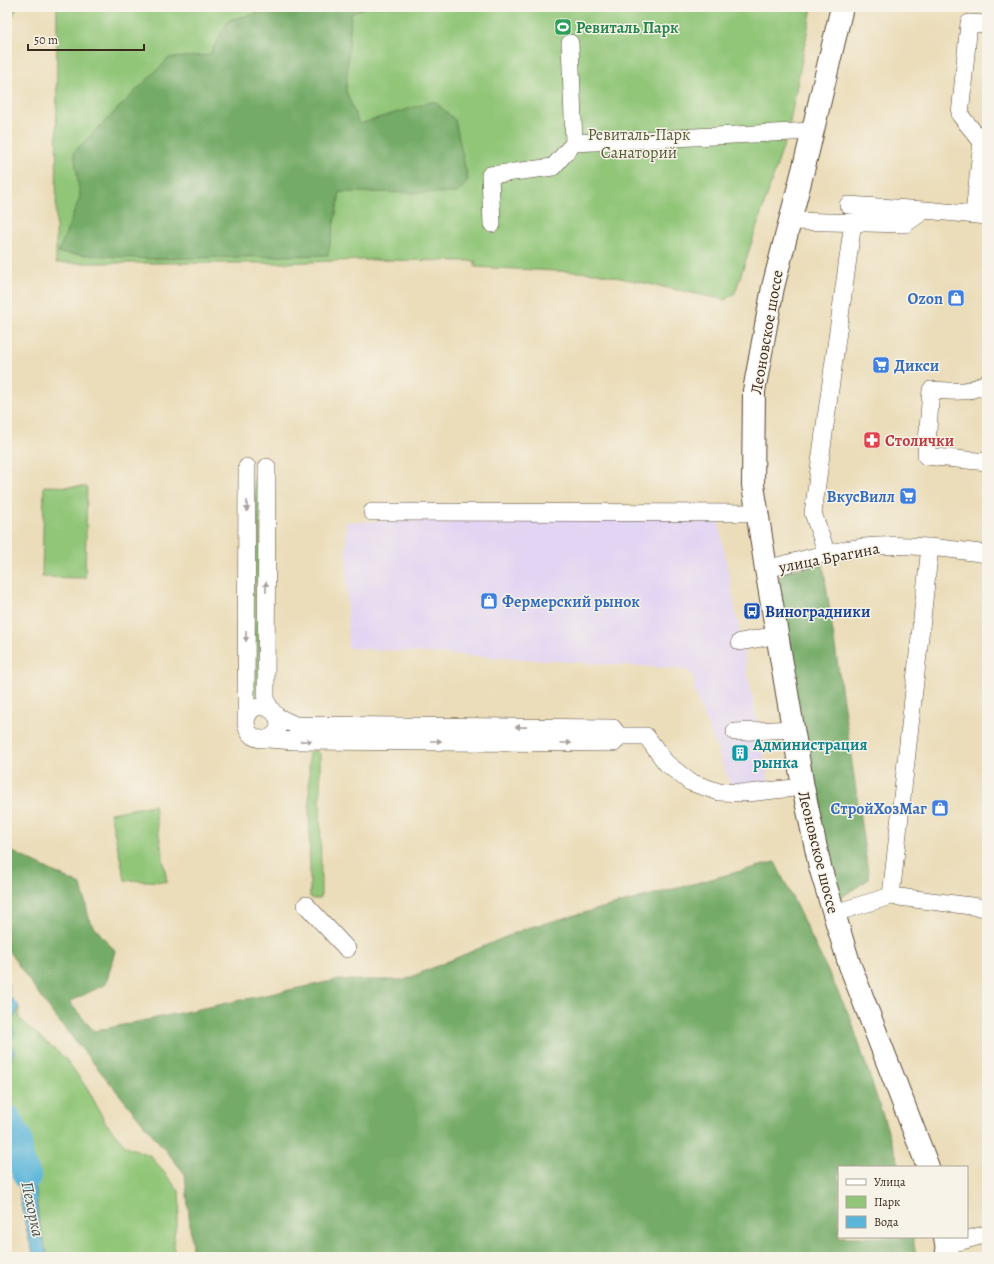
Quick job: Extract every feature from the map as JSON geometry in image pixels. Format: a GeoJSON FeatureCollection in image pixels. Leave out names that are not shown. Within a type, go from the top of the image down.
{"type":"FeatureCollection","features":[{"type":"Feature","properties":{"kind":"main road","name":"Леоновское шоссе"},"geometry":{"type":"LineString","coordinates":[[842,7],[813,131],[773,287],[754,391],[754,485],[766,569],[803,787],[820,867],[849,963],[928,1166]]}},
{"type":"Feature","properties":{"kind":"street"},"geometry":{"type":"LineString","coordinates":[[848,205],[981,215],[982,142],[960,114],[969,22],[987,24]]}},
{"type":"Feature","properties":{"kind":"street"},"geometry":{"type":"LineString","coordinates":[[492,224],[490,175],[553,167],[574,143],[570,43]]}},
{"type":"Feature","properties":{"kind":"street"},"geometry":{"type":"LineString","coordinates":[[574,143],[813,131]]}},
{"type":"Feature","properties":{"kind":"street"},"geometry":{"type":"LineString","coordinates":[[790,221],[905,224],[925,210]]}},
{"type":"Feature","properties":{"kind":"street"},"geometry":{"type":"LineString","coordinates":[[827,554],[813,513],[853,222]]}},
{"type":"Feature","properties":{"kind":"street"},"geometry":{"type":"LineString","coordinates":[[987,382],[977,388],[956,392],[930,390],[926,456],[987,462]]}},
{"type":"Feature","properties":{"kind":"street"},"geometry":{"type":"LineString","coordinates":[[248,467],[246,724],[249,733],[258,739],[295,741],[614,743],[619,736]]}},
{"type":"Feature","properties":{"kind":"street"},"geometry":{"type":"LineString","coordinates":[[266,467],[266,701],[274,713],[279,726],[275,734],[268,739]]}},
{"type":"Feature","properties":{"kind":"street"},"geometry":{"type":"LineString","coordinates":[[372,512],[758,513]]}},
{"type":"Feature","properties":{"kind":"street","name":"улица Брагина"},"geometry":{"type":"LineString","coordinates":[[766,569],[827,554],[876,546],[930,547],[987,554]]}},
{"type":"Feature","properties":{"kind":"street"},"geometry":{"type":"LineString","coordinates":[[891,896],[930,547]]}},
{"type":"Feature","properties":{"kind":"street"},"geometry":{"type":"LineString","coordinates":[[740,642],[777,635]]}},
{"type":"Feature","properties":{"kind":"street"},"geometry":{"type":"LineString","coordinates":[[246,724],[248,714],[255,708],[263,707],[295,725],[613,728],[619,736]]}},
{"type":"Feature","properties":{"kind":"street"},"geometry":{"type":"LineString","coordinates":[[735,732],[793,729]]}},
{"type":"Feature","properties":{"kind":"street"},"geometry":{"type":"LineString","coordinates":[[619,736],[646,736],[666,763],[690,782],[719,792],[748,793],[803,787]]}},
{"type":"Feature","properties":{"kind":"street"},"geometry":{"type":"LineString","coordinates":[[834,913],[891,896],[987,908]]}},
{"type":"Feature","properties":{"kind":"street"},"geometry":{"type":"LineString","coordinates":[[306,905],[347,949]]}},
{"type":"Feature","properties":{"kind":"street"},"geometry":{"type":"LineString","coordinates":[[947,1246],[987,1234]]}},
{"type":"Feature","properties":{"kind":"shaded area"},"geometry":{"type":"Polygon","coordinates":[[[717,515],[769,783],[732,788],[694,691],[694,677],[685,669],[348,648],[346,522],[717,515]]]}},
{"type":"Feature","properties":{"kind":"green space"},"geometry":{"type":"Polygon","coordinates":[[[7,7],[17,7],[7,29],[7,7]]]}},
{"type":"Feature","properties":{"kind":"green space","name":"Ревиталь-Парк Санаторий"},"geometry":{"type":"Polygon","coordinates":[[[57,7],[812,7],[788,132],[735,293],[725,300],[597,273],[475,267],[475,261],[361,260],[282,263],[56,263],[57,7]]]}},
{"type":"Feature","properties":{"kind":"green space"},"geometry":{"type":"Polygon","coordinates":[[[282,7],[366,7],[351,14],[346,91],[359,124],[434,101],[455,120],[468,180],[458,193],[340,192],[328,255],[151,259],[58,253],[80,197],[74,152],[169,58],[209,55],[229,20],[282,7]]]}},
{"type":"Feature","properties":{"kind":"green space"},"geometry":{"type":"Polygon","coordinates":[[[255,475],[259,475],[261,582],[251,583],[255,475]]]}},
{"type":"Feature","properties":{"kind":"green space"},"geometry":{"type":"Polygon","coordinates":[[[44,486],[87,487],[85,578],[42,577],[44,486]]]}},
{"type":"Feature","properties":{"kind":"green space"},"geometry":{"type":"Polygon","coordinates":[[[823,564],[869,879],[837,900],[820,841],[776,596],[780,572],[823,564]]]}},
{"type":"Feature","properties":{"kind":"green space"},"geometry":{"type":"Polygon","coordinates":[[[251,587],[261,587],[258,700],[254,700],[251,587]]]}},
{"type":"Feature","properties":{"kind":"green space"},"geometry":{"type":"Polygon","coordinates":[[[312,750],[317,751],[320,754],[321,897],[318,899],[313,899],[310,897],[309,753],[312,750]]]}},
{"type":"Feature","properties":{"kind":"green space"},"geometry":{"type":"Polygon","coordinates":[[[154,805],[167,882],[125,880],[110,813],[154,805]]]}},
{"type":"Feature","properties":{"kind":"green space"},"geometry":{"type":"Polygon","coordinates":[[[11,851],[81,885],[90,922],[115,951],[106,984],[69,1002],[94,1031],[337,980],[404,980],[527,928],[775,862],[850,1017],[900,1166],[838,1166],[838,1238],[913,1238],[916,1257],[190,1257],[192,1247],[185,1174],[53,1014],[7,949],[7,852],[11,851]]]}},
{"type":"Feature","properties":{"kind":"green space"},"geometry":{"type":"Polygon","coordinates":[[[19,1006],[19,1018],[66,1059],[89,1091],[105,1122],[126,1146],[151,1156],[179,1191],[180,1207],[174,1235],[174,1257],[114,1257],[112,1255],[110,1257],[49,1257],[47,1255],[38,1219],[36,1192],[13,1124],[7,1111],[7,1068],[14,1052],[11,1042],[14,1034],[12,1022],[19,1006]]]}},
{"type":"Feature","properties":{"kind":"water"},"geometry":{"type":"Polygon","coordinates":[[[7,984],[9,985],[9,996],[19,1006],[12,1022],[14,1034],[11,1042],[14,1052],[7,1068],[7,984]]]}},
{"type":"Feature","properties":{"kind":"water"},"geometry":{"type":"Polygon","coordinates":[[[7,1111],[13,1124],[36,1192],[38,1219],[47,1255],[49,1257],[34,1257],[20,1200],[20,1181],[8,1162],[7,1111]]]}},
{"type":"Feature","properties":{"kind":"waterway","name":"Пехорка"},"geometry":{"type":"LineString","coordinates":[[7,1118],[18,1138],[19,1157],[27,1176]]}},
{"type":"Feature","properties":{"kind":"place","name":"Ревиталь Парк"},"geometry":{"type":"Point","coordinates":[563,27]}},
{"type":"Feature","properties":{"kind":"place","name":"Ozon"},"geometry":{"type":"Point","coordinates":[956,298]}},
{"type":"Feature","properties":{"kind":"place","name":"Дикси"},"geometry":{"type":"Point","coordinates":[881,365]}},
{"type":"Feature","properties":{"kind":"place","name":"Столички"},"geometry":{"type":"Point","coordinates":[872,440]}},
{"type":"Feature","properties":{"kind":"place","name":"ВкусВилл"},"geometry":{"type":"Point","coordinates":[908,496]}},
{"type":"Feature","properties":{"kind":"place","name":"Фермерский рынок"},"geometry":{"type":"Point","coordinates":[489,601]}},
{"type":"Feature","properties":{"kind":"place","name":"Виноградники"},"geometry":{"type":"Point","coordinates":[752,611]}},
{"type":"Feature","properties":{"kind":"place","name":"Администрация рынка"},"geometry":{"type":"Point","coordinates":[740,753]}},
{"type":"Feature","properties":{"kind":"place","name":"СтройХозМаг"},"geometry":{"type":"Point","coordinates":[940,808]}}]}
